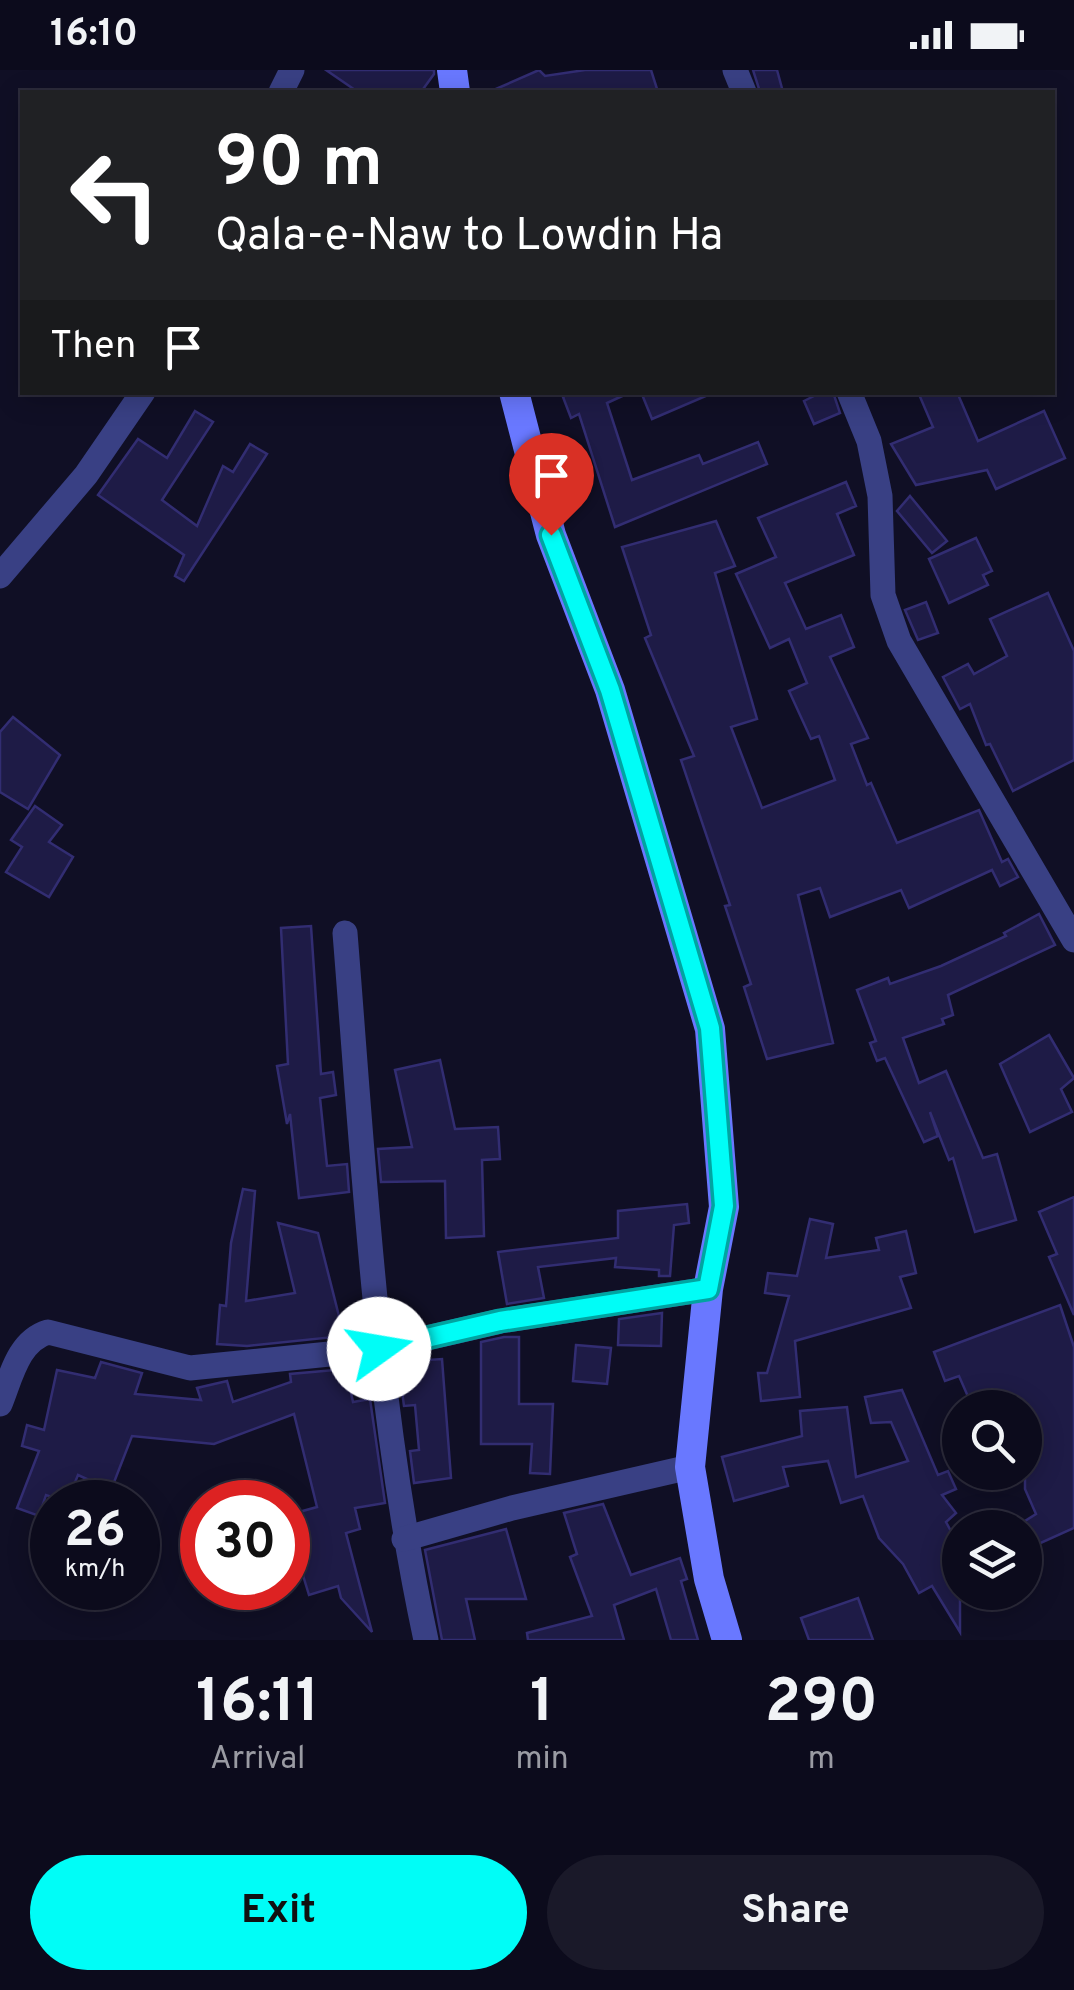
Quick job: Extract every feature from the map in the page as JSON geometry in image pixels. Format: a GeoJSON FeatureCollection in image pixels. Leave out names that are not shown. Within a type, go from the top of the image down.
{"type":"FeatureCollection","features":[{"type":"Feature","properties":{"kind":"main road"},"geometry":{"type":"LineString","coordinates":[[515,395],[551,535],[610,690],[710,1028],[724,1206],[708,1289],[690,1468],[709,1579],[727,1640]]}},
{"type":"Feature","properties":{"kind":"street"},"geometry":{"type":"LineString","coordinates":[[0,576],[86,474],[141,395]]}},
{"type":"Feature","properties":{"kind":"street"},"geometry":{"type":"LineString","coordinates":[[850,395],[869,442],[877,478],[883,595],[899,641],[1074,940]]}},
{"type":"Feature","properties":{"kind":"street"},"geometry":{"type":"LineString","coordinates":[[345,932],[379,1349],[404,1539],[426,1640]]}},
{"type":"Feature","properties":{"kind":"street"},"geometry":{"type":"LineString","coordinates":[[0,1404],[24,1346],[34,1336],[48,1332],[190,1368],[379,1349],[500,1321],[708,1289]]}},
{"type":"Feature","properties":{"kind":"street"},"geometry":{"type":"LineString","coordinates":[[404,1539],[512,1508],[690,1468]]}},
{"type":"Feature","properties":{"kind":"building"},"geometry":{"type":"Polygon","coordinates":[[[326,70],[434,70],[422,90],[355,90],[326,70]]]}},
{"type":"Feature","properties":{"kind":"building"},"geometry":{"type":"Polygon","coordinates":[[[539,70],[545,76],[585,70],[651,70],[657,90],[494,90],[539,70]]]}},
{"type":"Feature","properties":{"kind":"building"},"geometry":{"type":"Polygon","coordinates":[[[753,70],[777,70],[782,90],[759,90],[753,70]]]}},
{"type":"Feature","properties":{"kind":"building"},"geometry":{"type":"Polygon","coordinates":[[[624,395],[607,403],[632,480],[699,455],[703,464],[758,442],[767,464],[615,527],[579,414],[571,418],[563,397],[624,395]]]}},
{"type":"Feature","properties":{"kind":"building"},"geometry":{"type":"Polygon","coordinates":[[[642,395],[708,395],[652,419],[642,395]]]}},
{"type":"Feature","properties":{"kind":"building"},"geometry":{"type":"Polygon","coordinates":[[[816,395],[834,395],[840,413],[814,424],[804,401],[816,395]]]}},
{"type":"Feature","properties":{"kind":"building"},"geometry":{"type":"Polygon","coordinates":[[[919,395],[958,395],[978,441],[1044,411],[1065,458],[996,489],[987,470],[916,485],[891,444],[933,427],[919,395]]]}},
{"type":"Feature","properties":{"kind":"building"},"geometry":{"type":"Polygon","coordinates":[[[195,411],[213,422],[162,500],[197,526],[223,466],[233,472],[250,444],[267,454],[184,581],[175,576],[184,555],[98,495],[138,439],[167,458],[195,411]]]}},
{"type":"Feature","properties":{"kind":"building"},"geometry":{"type":"Polygon","coordinates":[[[846,482],[856,506],[837,514],[854,555],[785,583],[806,629],[841,615],[854,647],[830,657],[868,738],[851,744],[867,785],[871,783],[897,843],[979,810],[1002,862],[1008,859],[1018,877],[1000,886],[992,870],[909,908],[901,890],[830,917],[820,888],[798,895],[833,1043],[767,1059],[744,987],[751,984],[725,906],[730,905],[681,760],[694,756],[645,638],[651,635],[622,547],[716,521],[735,566],[715,573],[757,719],[731,727],[762,808],[835,780],[819,736],[811,739],[789,691],[807,683],[789,639],[770,648],[736,574],[776,557],[758,518],[846,482]]]}},
{"type":"Feature","properties":{"kind":"building"},"geometry":{"type":"Polygon","coordinates":[[[910,496],[947,541],[932,553],[897,511],[910,496]]]}},
{"type":"Feature","properties":{"kind":"building"},"geometry":{"type":"Polygon","coordinates":[[[976,538],[992,571],[983,575],[988,585],[949,603],[929,559],[976,538]]]}},
{"type":"Feature","properties":{"kind":"building"},"geometry":{"type":"Polygon","coordinates":[[[1048,593],[1074,651],[1074,760],[1013,791],[990,744],[986,745],[970,704],[960,709],[943,677],[968,664],[974,674],[1007,656],[990,619],[1048,593]]]}},
{"type":"Feature","properties":{"kind":"building"},"geometry":{"type":"Polygon","coordinates":[[[926,602],[938,633],[918,640],[905,610],[926,602]]]}},
{"type":"Feature","properties":{"kind":"building"},"geometry":{"type":"Polygon","coordinates":[[[13,717],[60,755],[28,809],[0,792],[0,732],[13,717]]]}},
{"type":"Feature","properties":{"kind":"building"},"geometry":{"type":"Polygon","coordinates":[[[35,806],[62,825],[49,842],[73,857],[49,897],[6,872],[22,847],[11,840],[35,806]]]}},
{"type":"Feature","properties":{"kind":"building"},"geometry":{"type":"Polygon","coordinates":[[[1039,914],[1055,945],[948,995],[953,1015],[942,1019],[944,1024],[903,1038],[919,1083],[946,1071],[983,1158],[997,1154],[1016,1220],[975,1232],[953,1158],[949,1160],[930,1112],[938,1136],[924,1142],[885,1058],[877,1061],[870,1043],[876,1041],[857,990],[888,978],[890,984],[941,966],[1006,936],[1004,933],[1039,914]]]}},
{"type":"Feature","properties":{"kind":"building"},"geometry":{"type":"Polygon","coordinates":[[[311,926],[321,1074],[333,1072],[336,1095],[320,1098],[327,1166],[347,1164],[349,1192],[299,1198],[290,1114],[287,1124],[277,1066],[288,1064],[281,928],[311,926]]]}},
{"type":"Feature","properties":{"kind":"building"},"geometry":{"type":"Polygon","coordinates":[[[1049,1035],[1074,1078],[1061,1089],[1072,1112],[1030,1132],[1000,1064],[1049,1035]]]}},
{"type":"Feature","properties":{"kind":"building"},"geometry":{"type":"Polygon","coordinates":[[[440,1060],[455,1129],[498,1127],[500,1159],[482,1160],[484,1236],[446,1238],[445,1181],[381,1182],[378,1149],[412,1147],[395,1070],[440,1060]]]}},
{"type":"Feature","properties":{"kind":"building"},"geometry":{"type":"Polygon","coordinates":[[[243,1189],[255,1191],[246,1301],[295,1293],[278,1223],[318,1233],[344,1336],[247,1346],[217,1344],[220,1305],[226,1306],[231,1243],[243,1189]]]}},
{"type":"Feature","properties":{"kind":"building"},"geometry":{"type":"Polygon","coordinates":[[[1074,1197],[1074,1315],[1049,1257],[1057,1254],[1039,1212],[1074,1197]]]}},
{"type":"Feature","properties":{"kind":"building"},"geometry":{"type":"Polygon","coordinates":[[[687,1204],[689,1223],[674,1225],[670,1276],[659,1276],[659,1270],[615,1267],[616,1258],[538,1267],[544,1298],[507,1304],[498,1252],[618,1238],[618,1211],[687,1204]]]}},
{"type":"Feature","properties":{"kind":"building"},"geometry":{"type":"Polygon","coordinates":[[[810,1219],[833,1224],[826,1258],[879,1250],[876,1238],[906,1231],[916,1273],[900,1277],[911,1308],[795,1341],[800,1397],[761,1401],[758,1373],[767,1373],[789,1296],[765,1293],[768,1273],[797,1276],[810,1219]]]}},
{"type":"Feature","properties":{"kind":"building"},"geometry":{"type":"Polygon","coordinates":[[[1060,1305],[1074,1347],[1074,1528],[1042,1542],[1042,1510],[1034,1510],[1025,1490],[1042,1490],[1042,1390],[965,1390],[959,1376],[945,1381],[934,1352],[1060,1305]]]}},
{"type":"Feature","properties":{"kind":"building"},"geometry":{"type":"Polygon","coordinates":[[[662,1313],[661,1346],[618,1345],[619,1319],[662,1313]]]}},
{"type":"Feature","properties":{"kind":"building"},"geometry":{"type":"Polygon","coordinates":[[[519,1337],[519,1404],[553,1404],[550,1474],[530,1473],[532,1444],[481,1444],[481,1342],[519,1337]]]}},
{"type":"Feature","properties":{"kind":"building"},"geometry":{"type":"Polygon","coordinates":[[[576,1345],[611,1348],[607,1384],[573,1381],[576,1345]]]}},
{"type":"Feature","properties":{"kind":"building"},"geometry":{"type":"Polygon","coordinates":[[[442,1359],[451,1478],[414,1483],[410,1451],[419,1450],[415,1405],[404,1406],[398,1362],[442,1359]]]}},
{"type":"Feature","properties":{"kind":"building"},"geometry":{"type":"Polygon","coordinates":[[[101,1362],[142,1373],[135,1394],[201,1400],[197,1388],[227,1381],[233,1402],[291,1382],[290,1374],[346,1369],[353,1402],[370,1399],[385,1503],[355,1508],[360,1529],[346,1533],[372,1632],[341,1598],[338,1586],[310,1595],[310,1509],[317,1507],[294,1414],[214,1444],[132,1436],[115,1480],[89,1480],[78,1475],[76,1480],[30,1480],[30,1513],[17,1508],[39,1451],[22,1446],[27,1425],[44,1430],[57,1370],[95,1378],[101,1362]]]}},
{"type":"Feature","properties":{"kind":"building"},"geometry":{"type":"Polygon","coordinates":[[[902,1390],[938,1475],[942,1473],[942,1490],[954,1490],[942,1495],[954,1510],[942,1510],[942,1602],[932,1586],[919,1593],[903,1564],[879,1538],[863,1496],[841,1503],[828,1461],[783,1467],[788,1486],[734,1501],[722,1457],[802,1436],[800,1411],[847,1407],[856,1477],[908,1461],[891,1422],[871,1423],[865,1397],[902,1390]]]}},
{"type":"Feature","properties":{"kind":"building"},"geometry":{"type":"Polygon","coordinates":[[[603,1504],[631,1575],[680,1558],[687,1579],[681,1581],[698,1640],[671,1640],[656,1589],[614,1605],[624,1640],[528,1640],[527,1633],[592,1616],[570,1557],[577,1554],[564,1513],[603,1504]]]}},
{"type":"Feature","properties":{"kind":"building"},"geometry":{"type":"Polygon","coordinates":[[[506,1529],[526,1599],[466,1599],[475,1640],[442,1640],[425,1550],[506,1529]]]}},
{"type":"Feature","properties":{"kind":"building"},"geometry":{"type":"Polygon","coordinates":[[[858,1598],[873,1640],[809,1640],[801,1618],[858,1598]]]}},
{"type":"Feature","properties":{"kind":"building"},"geometry":{"type":"Polygon","coordinates":[[[947,1610],[960,1610],[960,1632],[947,1610]]]}},
{"type":"Feature","properties":{"kind":"route"},"geometry":{"type":"LineString","coordinates":[[379,1349],[500,1321],[708,1289],[724,1206],[710,1028],[610,690],[551,535]]}}]}
